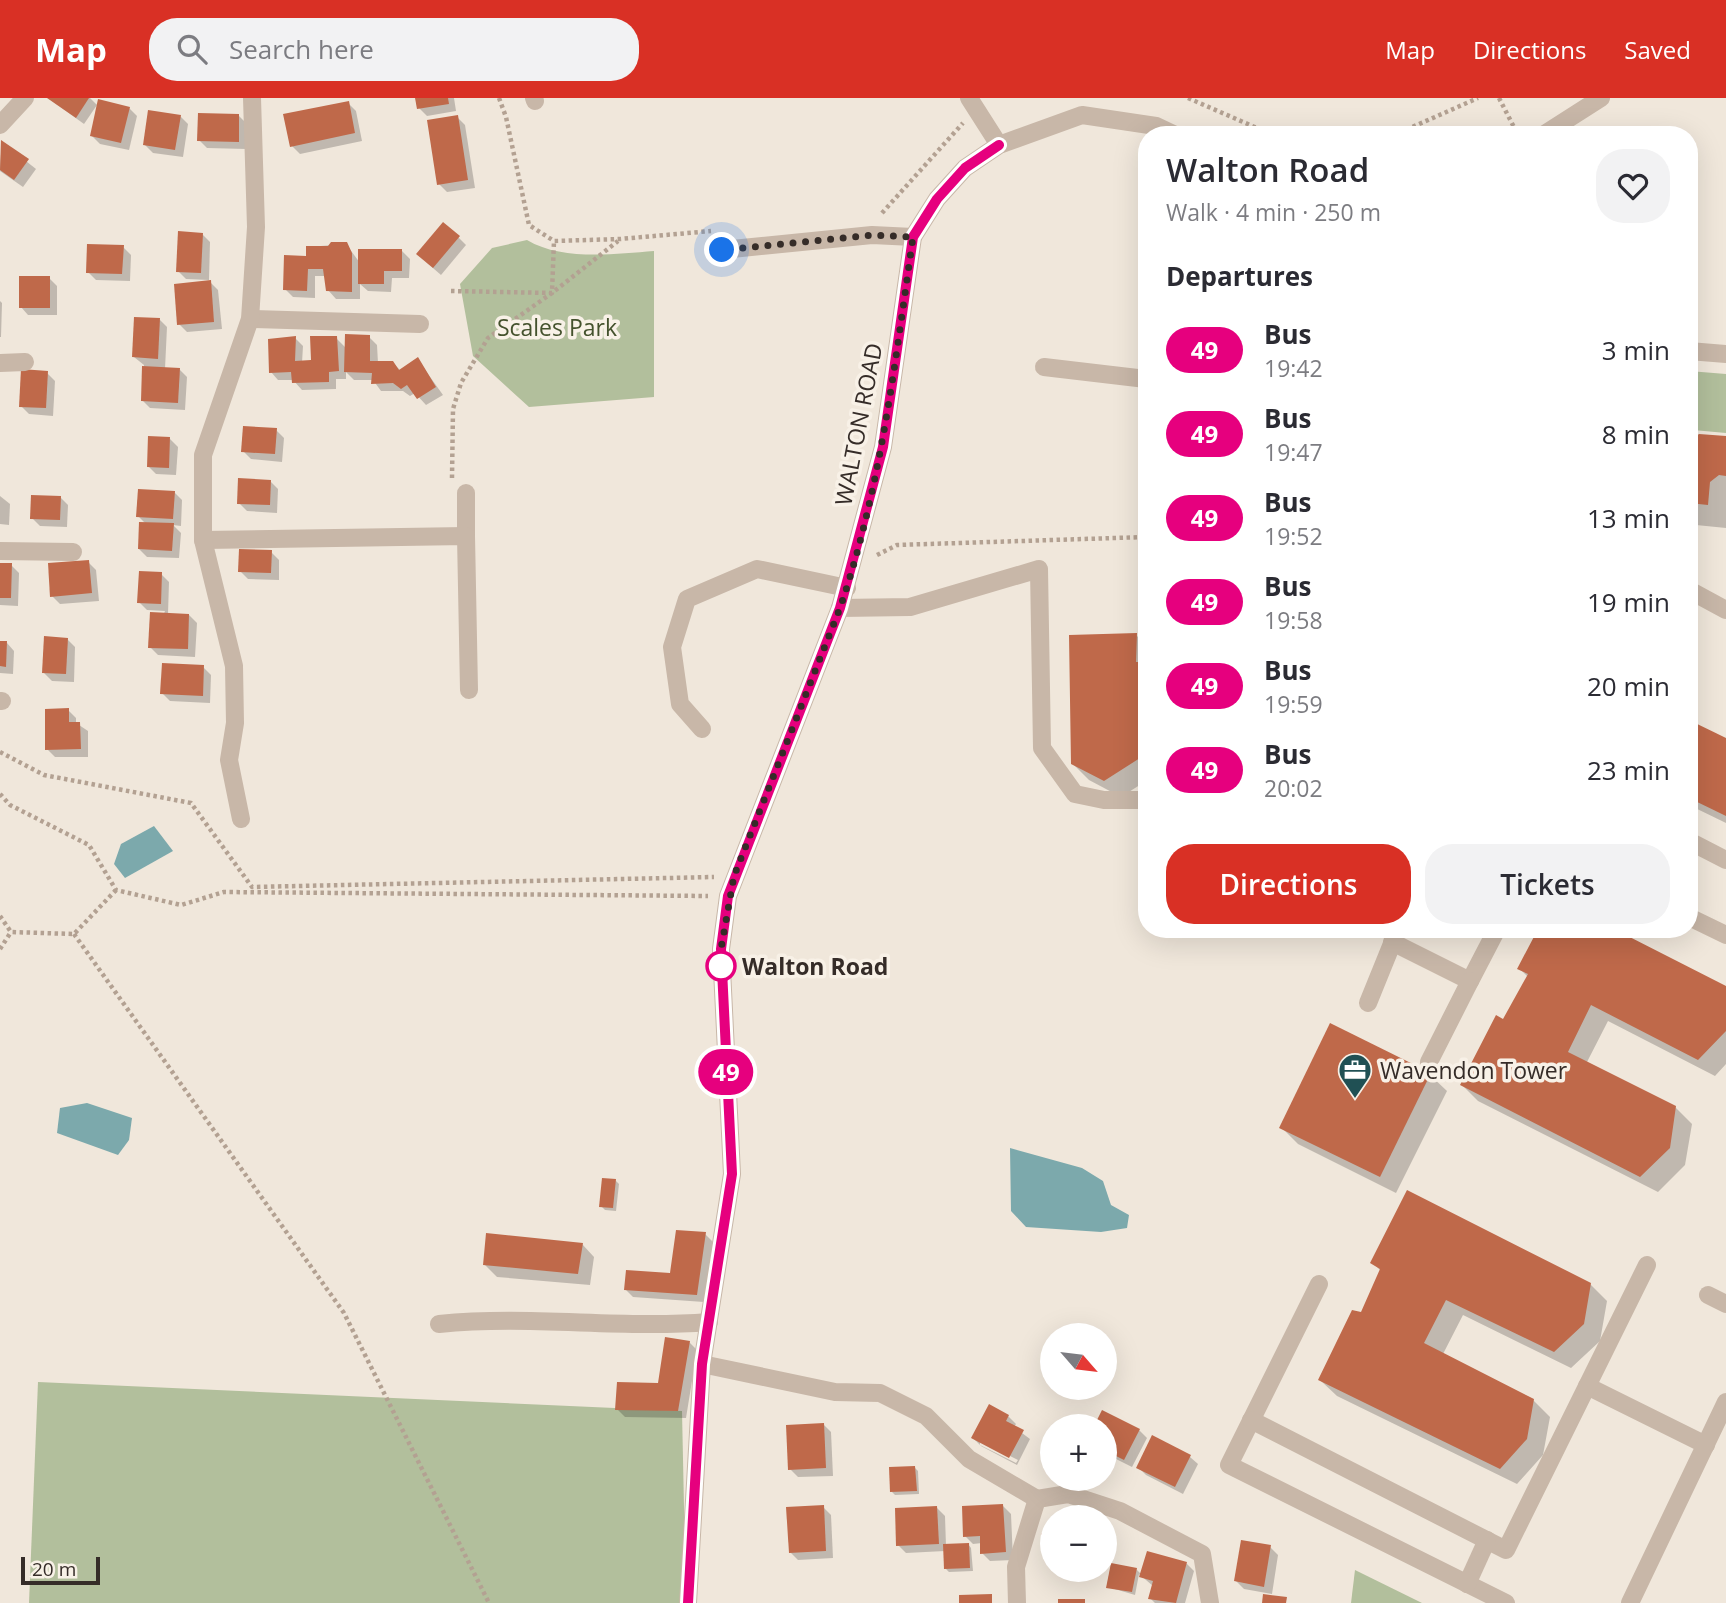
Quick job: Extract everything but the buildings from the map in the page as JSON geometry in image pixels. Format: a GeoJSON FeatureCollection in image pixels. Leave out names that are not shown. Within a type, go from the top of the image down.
{"type":"FeatureCollection","features":[{"type":"Feature","properties":{"kind":"street"},"geometry":{"type":"LineString","coordinates":[[0,125],[25,98]]}},
{"type":"Feature","properties":{"kind":"street"},"geometry":{"type":"LineString","coordinates":[[241,819],[229,760],[235,723],[234,666],[203,540],[203,455],[250,319],[256,227],[252,98]]}},
{"type":"Feature","properties":{"kind":"street"},"geometry":{"type":"LineString","coordinates":[[1557,126],[1601,98]]}},
{"type":"Feature","properties":{"kind":"street"},"geometry":{"type":"LineString","coordinates":[[972,103],[999,145]]}},
{"type":"Feature","properties":{"kind":"street","name":"WALTON ROAD"},"geometry":{"type":"LineString","coordinates":[[688,1603],[702,1364],[732,1174],[721,949],[728,896],[840,608],[853,566],[883,447],[913,237],[937,199],[965,168],[999,145],[1082,115],[1156,126]]}},
{"type":"Feature","properties":{"kind":"street"},"geometry":{"type":"LineString","coordinates":[[722,250],[872,235],[913,237]]}},
{"type":"Feature","properties":{"kind":"street"},"geometry":{"type":"LineString","coordinates":[[250,319],[420,324]]}},
{"type":"Feature","properties":{"kind":"street"},"geometry":{"type":"LineString","coordinates":[[1698,352],[1726,354]]}},
{"type":"Feature","properties":{"kind":"street"},"geometry":{"type":"LineString","coordinates":[[0,363],[26,362]]}},
{"type":"Feature","properties":{"kind":"street"},"geometry":{"type":"LineString","coordinates":[[1044,368],[1138,378]]}},
{"type":"Feature","properties":{"kind":"street"},"geometry":{"type":"LineString","coordinates":[[466,493],[469,690]]}},
{"type":"Feature","properties":{"kind":"street"},"geometry":{"type":"LineString","coordinates":[[203,540],[466,536]]}},
{"type":"Feature","properties":{"kind":"street"},"geometry":{"type":"LineString","coordinates":[[0,551],[73,552]]}},
{"type":"Feature","properties":{"kind":"street"},"geometry":{"type":"LineString","coordinates":[[702,729],[680,704],[672,647],[687,599],[757,569],[847,587]]}},
{"type":"Feature","properties":{"kind":"street"},"geometry":{"type":"LineString","coordinates":[[840,608],[910,607],[1039,569],[1042,748],[1074,794],[1104,800],[1138,800]]}},
{"type":"Feature","properties":{"kind":"street"},"geometry":{"type":"LineString","coordinates":[[1698,595],[1726,610]]}},
{"type":"Feature","properties":{"kind":"street"},"geometry":{"type":"LineString","coordinates":[[1698,846],[1726,860]]}},
{"type":"Feature","properties":{"kind":"street"},"geometry":{"type":"LineString","coordinates":[[1698,921],[1726,935]]}},
{"type":"Feature","properties":{"kind":"street"},"geometry":{"type":"LineString","coordinates":[[1368,1003],[1394,938]]}},
{"type":"Feature","properties":{"kind":"street"},"geometry":{"type":"LineString","coordinates":[[1398,938],[1470,981]]}},
{"type":"Feature","properties":{"kind":"street"},"geometry":{"type":"LineString","coordinates":[[1429,1062],[1492,938]]}},
{"type":"Feature","properties":{"kind":"street"},"geometry":{"type":"LineString","coordinates":[[1251,1420],[1506,1550],[1647,1265]]}},
{"type":"Feature","properties":{"kind":"street"},"geometry":{"type":"LineString","coordinates":[[1319,1284],[1229,1465],[1506,1603]]}},
{"type":"Feature","properties":{"kind":"street"},"geometry":{"type":"LineString","coordinates":[[1708,1295],[1726,1304]]}},
{"type":"Feature","properties":{"kind":"street"},"geometry":{"type":"LineString","coordinates":[[439,1324],[490,1319],[664,1325],[709,1322]]}},
{"type":"Feature","properties":{"kind":"street"},"geometry":{"type":"LineString","coordinates":[[702,1364],[835,1392],[880,1393],[926,1416],[969,1459],[1037,1499],[1068,1494],[1107,1506],[1202,1555],[1210,1603]]}},
{"type":"Feature","properties":{"kind":"street"},"geometry":{"type":"LineString","coordinates":[[1587,1386],[1706,1445]]}},
{"type":"Feature","properties":{"kind":"street"},"geometry":{"type":"LineString","coordinates":[[1630,1603],[1726,1402]]}},
{"type":"Feature","properties":{"kind":"street"},"geometry":{"type":"LineString","coordinates":[[1017,1603],[1016,1567],[1037,1499]]}},
{"type":"Feature","properties":{"kind":"street"},"geometry":{"type":"LineString","coordinates":[[1467,1584],[1487,1540]]}},
{"type":"Feature","properties":{"kind":"path"},"geometry":{"type":"LineString","coordinates":[[499,98],[529,225],[554,241],[620,239],[716,230]]}},
{"type":"Feature","properties":{"kind":"path"},"geometry":{"type":"LineString","coordinates":[[1188,98],[1252,126]]}},
{"type":"Feature","properties":{"kind":"path"},"geometry":{"type":"LineString","coordinates":[[1415,126],[1478,98]]}},
{"type":"Feature","properties":{"kind":"path"},"geometry":{"type":"LineString","coordinates":[[1499,98],[1513,126]]}},
{"type":"Feature","properties":{"kind":"path"},"geometry":{"type":"LineString","coordinates":[[881,215],[972,103]]}},
{"type":"Feature","properties":{"kind":"path"},"geometry":{"type":"LineString","coordinates":[[466,493],[452,493],[453,409],[461,383],[488,338],[552,293],[620,239]]}},
{"type":"Feature","properties":{"kind":"path"},"geometry":{"type":"LineString","coordinates":[[552,293],[554,241]]}},
{"type":"Feature","properties":{"kind":"path"},"geometry":{"type":"LineString","coordinates":[[452,292],[552,293]]}},
{"type":"Feature","properties":{"kind":"path"},"geometry":{"type":"LineString","coordinates":[[853,566],[897,545],[1138,537]]}},
{"type":"Feature","properties":{"kind":"path"},"geometry":{"type":"LineString","coordinates":[[0,752],[44,775],[191,803],[252,887],[734,876]]}},
{"type":"Feature","properties":{"kind":"path"},"geometry":{"type":"LineString","coordinates":[[0,794],[10,805],[89,845],[116,890],[181,905],[224,891],[728,896]]}},
{"type":"Feature","properties":{"kind":"path"},"geometry":{"type":"LineString","coordinates":[[12,932],[74,934],[116,890]]}},
{"type":"Feature","properties":{"kind":"path"},"geometry":{"type":"LineString","coordinates":[[0,916],[12,932]]}},
{"type":"Feature","properties":{"kind":"path"},"geometry":{"type":"LineString","coordinates":[[0,949],[12,932]]}},
{"type":"Feature","properties":{"kind":"path"},"geometry":{"type":"LineString","coordinates":[[74,934],[344,1313],[489,1603]]}},
{"type":"Feature","properties":{"kind":"green space","name":"Scales Park"},"geometry":{"type":"Polygon","coordinates":[[[527,240],[541,247],[572,253],[654,251],[654,397],[529,407],[473,356],[460,284],[492,248],[527,240]]]}},
{"type":"Feature","properties":{"kind":"green space"},"geometry":{"type":"Polygon","coordinates":[[[1698,372],[1726,374],[1726,433],[1698,430],[1698,372]]]}},
{"type":"Feature","properties":{"kind":"green space"},"geometry":{"type":"Polygon","coordinates":[[[38,1382],[682,1411],[686,1603],[29,1603],[38,1382]]]}},
{"type":"Feature","properties":{"kind":"green space"},"geometry":{"type":"Polygon","coordinates":[[[1355,1570],[1422,1603],[1351,1603],[1355,1570]]]}},
{"type":"Feature","properties":{"kind":"water"},"geometry":{"type":"Polygon","coordinates":[[[154,826],[173,851],[125,878],[114,864],[121,844],[154,826]]]}},
{"type":"Feature","properties":{"kind":"water"},"geometry":{"type":"Polygon","coordinates":[[[87,1103],[132,1118],[129,1140],[118,1155],[57,1133],[60,1108],[87,1103]]]}},
{"type":"Feature","properties":{"kind":"water"},"geometry":{"type":"Polygon","coordinates":[[[1010,1148],[1082,1168],[1103,1181],[1111,1205],[1129,1215],[1127,1228],[1101,1232],[1026,1227],[1011,1211],[1010,1148]]]}},
{"type":"Feature","properties":{"kind":"bus line","name":"49"},"geometry":{"type":"LineString","coordinates":[[688,1603],[702,1364],[732,1174],[721,949],[728,896],[840,608],[853,566],[883,447],[913,237],[937,199],[965,168],[999,145]]}},
{"type":"Feature","properties":{"kind":"place","name":"Walton Road"},"geometry":{"type":"Point","coordinates":[721,966]}},
{"type":"Feature","properties":{"kind":"place","name":"Wavendon Tower"},"geometry":{"type":"Point","coordinates":[1355,1100]}},
{"type":"Feature","properties":{"kind":"route"},"geometry":{"type":"LineString","coordinates":[[721,966],[722,974],[721,949],[728,896],[734,876],[840,608],[853,566],[883,447],[913,237],[872,235],[722,250]]}}]}
